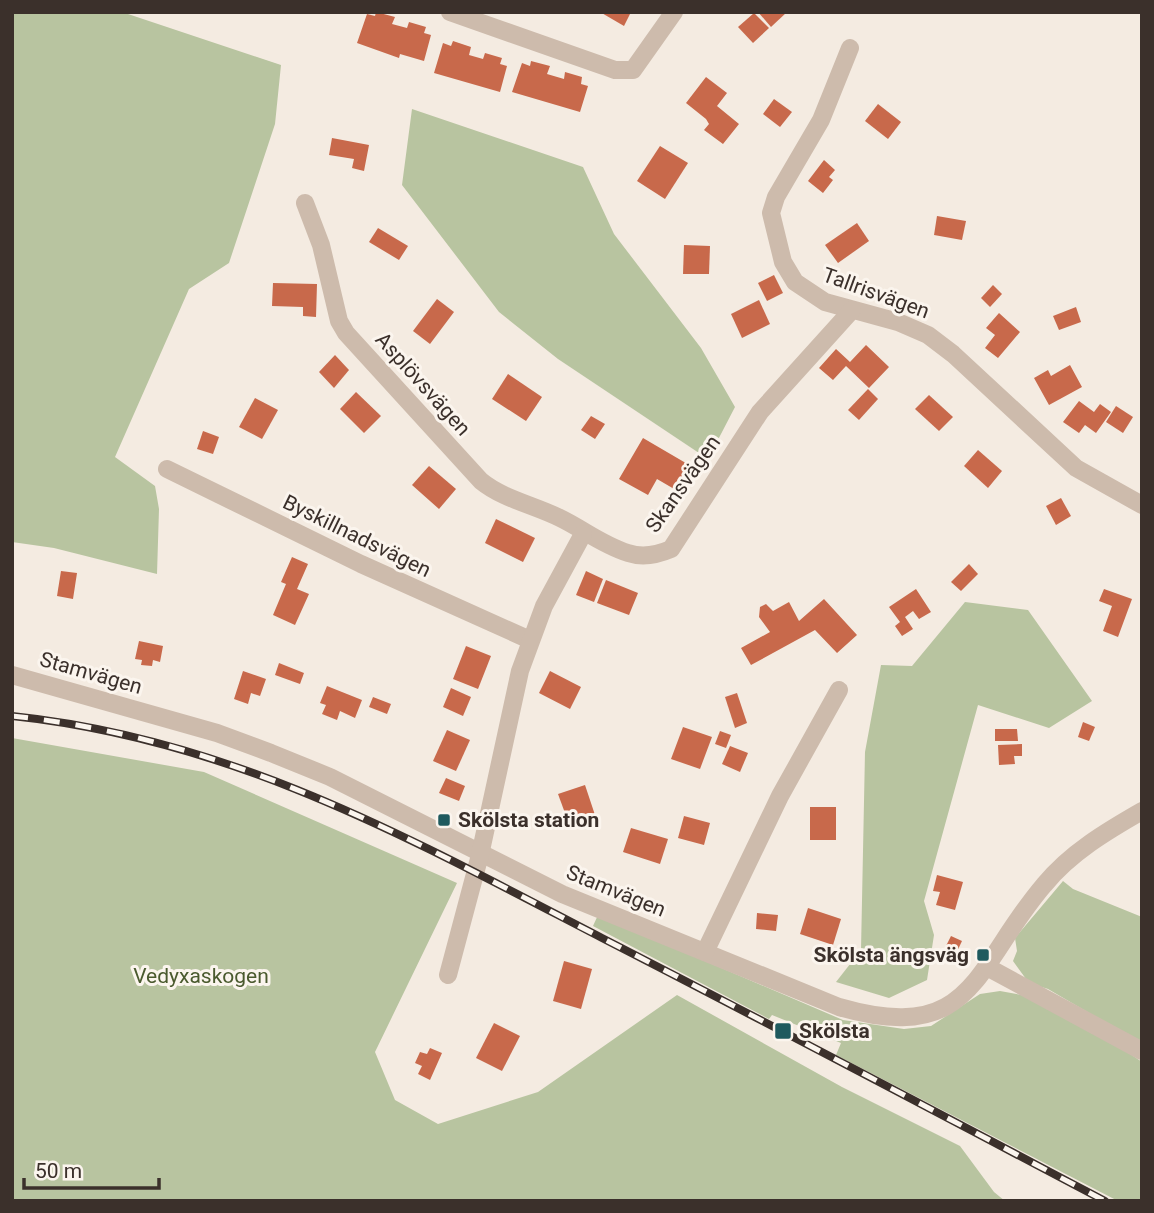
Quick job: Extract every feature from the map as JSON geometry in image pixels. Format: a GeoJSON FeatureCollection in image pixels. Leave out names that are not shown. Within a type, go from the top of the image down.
{"type":"FeatureCollection","features":[{"type":"Feature","properties":{"kind":"street"},"geometry":{"type":"LineString","coordinates":[[450,12],[615,70],[632,70],[674,12]]}},
{"type":"Feature","properties":{"kind":"street","name":"Tallrisvägen"},"geometry":{"type":"LineString","coordinates":[[850,48],[821,120],[776,197],[771,213],[783,262],[795,282],[825,302],[898,322],[928,335],[953,354],[1076,468],[1142,505]]}},
{"type":"Feature","properties":{"kind":"street","name":"Asplövsvägen"},"geometry":{"type":"LineString","coordinates":[[305,202],[321,245],[339,321],[346,333],[481,481],[493,491],[563,519],[583,534]]}},
{"type":"Feature","properties":{"kind":"street","name":"Skansvägen"},"geometry":{"type":"LineString","coordinates":[[583,534],[642,556],[671,549],[760,412],[852,310]]}},
{"type":"Feature","properties":{"kind":"street","name":"Byskillnadsvägen"},"geometry":{"type":"LineString","coordinates":[[167,469],[361,564],[530,640]]}},
{"type":"Feature","properties":{"kind":"street"},"geometry":{"type":"LineString","coordinates":[[447,975],[480,855],[530,640],[544,606],[583,534]]}},
{"type":"Feature","properties":{"kind":"street","name":"Stamvägen"},"geometry":{"type":"LineString","coordinates":[[12,675],[217,733],[271,752],[330,777],[480,855],[562,894],[839,1007],[888,1019],[938,1011],[965,994],[987,967],[1027,904],[1065,862],[1142,811]]}},
{"type":"Feature","properties":{"kind":"street"},"geometry":{"type":"LineString","coordinates":[[705,952],[780,796],[839,690]]}},
{"type":"Feature","properties":{"kind":"street"},"geometry":{"type":"LineString","coordinates":[[987,967],[1142,1051]]}},
{"type":"Feature","properties":{"kind":"green space"},"geometry":{"type":"Polygon","coordinates":[[[12,12],[122,12],[281,65],[275,124],[229,263],[189,289],[115,457],[155,486],[159,509],[157,574],[54,548],[12,542],[12,12]]]}},
{"type":"Feature","properties":{"kind":"green space"},"geometry":{"type":"Polygon","coordinates":[[[412,109],[583,167],[614,234],[701,348],[735,407],[708,459],[558,359],[499,312],[402,185],[412,109]]]}},
{"type":"Feature","properties":{"kind":"green space"},"geometry":{"type":"Polygon","coordinates":[[[965,602],[1028,610],[1092,701],[1049,728],[978,705],[924,901],[934,935],[927,980],[889,998],[836,982],[861,950],[865,752],[881,665],[912,666],[965,602]]]}},
{"type":"Feature","properties":{"kind":"green space","name":"Vedyxaskogen"},"geometry":{"type":"Polygon","coordinates":[[[12,738],[204,772],[457,883],[375,1052],[395,1100],[438,1124],[538,1092],[677,995],[842,1087],[960,1146],[994,1192],[1005,1201],[12,1201],[12,738]]]}},
{"type":"Feature","properties":{"kind":"green space"},"geometry":{"type":"Polygon","coordinates":[[[1063,881],[1073,889],[1142,917],[1142,1044],[1048,989],[1029,983],[1013,961],[1017,951],[1015,938],[1063,881]]]}},
{"type":"Feature","properties":{"kind":"green space"},"geometry":{"type":"Polygon","coordinates":[[[598,915],[843,1020],[904,1029],[931,1026],[980,994],[1000,991],[1022,995],[1107,1038],[1142,1062],[1142,1201],[1118,1201],[836,1055],[841,1043],[772,1015],[769,1019],[593,926],[598,915]]]}},
{"type":"Feature","properties":{"kind":"building"},"geometry":{"type":"Polygon","coordinates":[[[376,12],[395,17],[392,24],[407,28],[409,22],[426,27],[424,33],[431,35],[424,61],[400,54],[399,58],[357,43],[367,14],[375,16],[376,12]]]}},
{"type":"Feature","properties":{"kind":"building"},"geometry":{"type":"Polygon","coordinates":[[[600,12],[631,12],[624,26],[600,12]]]}},
{"type":"Feature","properties":{"kind":"building"},"geometry":{"type":"Polygon","coordinates":[[[758,12],[787,12],[771,27],[758,12]]]}},
{"type":"Feature","properties":{"kind":"building"},"geometry":{"type":"Polygon","coordinates":[[[754,13],[769,28],[753,43],[738,27],[754,13]]]}},
{"type":"Feature","properties":{"kind":"building"},"geometry":{"type":"Polygon","coordinates":[[[453,41],[471,47],[469,55],[483,59],[485,53],[502,58],[500,64],[507,66],[500,92],[434,73],[443,43],[451,46],[453,41]]]}},
{"type":"Feature","properties":{"kind":"building"},"geometry":{"type":"Polygon","coordinates":[[[531,61],[550,66],[547,74],[564,79],[565,72],[582,77],[581,84],[588,86],[580,112],[512,92],[522,63],[530,66],[531,61]]]}},
{"type":"Feature","properties":{"kind":"building"},"geometry":{"type":"Polygon","coordinates":[[[706,77],[727,93],[717,106],[739,124],[723,144],[704,130],[709,124],[706,119],[686,103],[706,77]]]}},
{"type":"Feature","properties":{"kind":"building"},"geometry":{"type":"Polygon","coordinates":[[[774,99],[792,112],[780,127],[763,114],[774,99]]]}},
{"type":"Feature","properties":{"kind":"building"},"geometry":{"type":"Polygon","coordinates":[[[878,104],[901,122],[888,139],[865,121],[878,104]]]}},
{"type":"Feature","properties":{"kind":"building"},"geometry":{"type":"Polygon","coordinates":[[[332,138],[369,145],[364,171],[352,168],[354,159],[329,155],[332,138]]]}},
{"type":"Feature","properties":{"kind":"building"},"geometry":{"type":"Polygon","coordinates":[[[660,146],[688,163],[665,199],[637,181],[660,146]]]}},
{"type":"Feature","properties":{"kind":"building"},"geometry":{"type":"Polygon","coordinates":[[[824,160],[835,170],[829,177],[833,180],[823,193],[808,181],[824,160]]]}},
{"type":"Feature","properties":{"kind":"building"},"geometry":{"type":"Polygon","coordinates":[[[937,216],[966,221],[962,240],[934,235],[937,216]]]}},
{"type":"Feature","properties":{"kind":"building"},"geometry":{"type":"Polygon","coordinates":[[[857,223],[869,241],[838,263],[825,245],[857,223]]]}},
{"type":"Feature","properties":{"kind":"building"},"geometry":{"type":"Polygon","coordinates":[[[378,228],[408,246],[399,260],[369,242],[378,228]]]}},
{"type":"Feature","properties":{"kind":"building"},"geometry":{"type":"Polygon","coordinates":[[[684,245],[710,246],[709,274],[683,274],[684,245]]]}},
{"type":"Feature","properties":{"kind":"building"},"geometry":{"type":"Polygon","coordinates":[[[774,275],[783,293],[767,301],[758,283],[774,275]]]}},
{"type":"Feature","properties":{"kind":"building"},"geometry":{"type":"Polygon","coordinates":[[[273,283],[317,284],[316,317],[303,316],[303,307],[272,306],[273,283]]]}},
{"type":"Feature","properties":{"kind":"building"},"geometry":{"type":"Polygon","coordinates":[[[993,285],[1002,294],[990,307],[981,298],[993,285]]]}},
{"type":"Feature","properties":{"kind":"building"},"geometry":{"type":"Polygon","coordinates":[[[437,299],[454,312],[430,344],[413,331],[437,299]]]}},
{"type":"Feature","properties":{"kind":"building"},"geometry":{"type":"Polygon","coordinates":[[[759,300],[770,324],[742,338],[731,314],[759,300]]]}},
{"type":"Feature","properties":{"kind":"building"},"geometry":{"type":"Polygon","coordinates":[[[1076,307],[1081,322],[1059,330],[1053,316],[1076,307]]]}},
{"type":"Feature","properties":{"kind":"building"},"geometry":{"type":"Polygon","coordinates":[[[999,313],[1020,332],[998,358],[985,348],[995,335],[986,328],[999,313]]]}},
{"type":"Feature","properties":{"kind":"building"},"geometry":{"type":"Polygon","coordinates":[[[866,345],[889,367],[869,388],[846,366],[833,380],[819,368],[836,349],[850,362],[866,345]]]}},
{"type":"Feature","properties":{"kind":"building"},"geometry":{"type":"Polygon","coordinates":[[[335,355],[349,370],[334,388],[319,372],[335,355]]]}},
{"type":"Feature","properties":{"kind":"building"},"geometry":{"type":"Polygon","coordinates":[[[1070,365],[1082,387],[1049,405],[1034,378],[1048,370],[1051,376],[1070,365]]]}},
{"type":"Feature","properties":{"kind":"building"},"geometry":{"type":"Polygon","coordinates":[[[508,374],[542,397],[526,421],[492,399],[508,374]]]}},
{"type":"Feature","properties":{"kind":"building"},"geometry":{"type":"Polygon","coordinates":[[[868,389],[878,399],[859,420],[848,410],[868,389]]]}},
{"type":"Feature","properties":{"kind":"building"},"geometry":{"type":"Polygon","coordinates":[[[356,392],[381,416],[364,433],[340,409],[356,392]]]}},
{"type":"Feature","properties":{"kind":"building"},"geometry":{"type":"Polygon","coordinates":[[[929,395],[953,417],[939,431],[915,409],[929,395]]]}},
{"type":"Feature","properties":{"kind":"building"},"geometry":{"type":"Polygon","coordinates":[[[255,398],[278,410],[262,439],[239,427],[255,398]]]}},
{"type":"Feature","properties":{"kind":"building"},"geometry":{"type":"Polygon","coordinates":[[[1079,401],[1094,412],[1100,404],[1111,412],[1096,433],[1085,425],[1079,433],[1063,422],[1079,401]]]}},
{"type":"Feature","properties":{"kind":"building"},"geometry":{"type":"Polygon","coordinates":[[[1116,406],[1133,417],[1123,433],[1106,422],[1116,406]]]}},
{"type":"Feature","properties":{"kind":"building"},"geometry":{"type":"Polygon","coordinates":[[[591,416],[605,424],[595,439],[581,430],[591,416]]]}},
{"type":"Feature","properties":{"kind":"building"},"geometry":{"type":"Polygon","coordinates":[[[203,431],[219,437],[213,454],[197,449],[203,431]]]}},
{"type":"Feature","properties":{"kind":"building"},"geometry":{"type":"Polygon","coordinates":[[[643,438],[696,469],[681,493],[657,479],[648,495],[619,479],[643,438]]]}},
{"type":"Feature","properties":{"kind":"building"},"geometry":{"type":"Polygon","coordinates":[[[978,450],[1002,471],[988,488],[964,466],[978,450]]]}},
{"type":"Feature","properties":{"kind":"building"},"geometry":{"type":"Polygon","coordinates":[[[429,466],[456,489],[439,509],[412,485],[429,466]]]}},
{"type":"Feature","properties":{"kind":"building"},"geometry":{"type":"Polygon","coordinates":[[[1061,498],[1071,516],[1056,525],[1046,506],[1061,498]]]}},
{"type":"Feature","properties":{"kind":"building"},"geometry":{"type":"Polygon","coordinates":[[[496,519],[535,538],[523,562],[485,543],[496,519]]]}},
{"type":"Feature","properties":{"kind":"building"},"geometry":{"type":"Polygon","coordinates":[[[292,557],[308,564],[297,589],[309,594],[295,625],[273,615],[286,584],[281,582],[292,557]]]}},
{"type":"Feature","properties":{"kind":"building"},"geometry":{"type":"Polygon","coordinates":[[[969,564],[978,574],[961,591],[951,582],[969,564]]]}},
{"type":"Feature","properties":{"kind":"building"},"geometry":{"type":"Polygon","coordinates":[[[61,571],[77,573],[73,599],[57,596],[61,571]]]}},
{"type":"Feature","properties":{"kind":"building"},"geometry":{"type":"Polygon","coordinates":[[[586,571],[603,579],[594,602],[576,595],[586,571]]]}},
{"type":"Feature","properties":{"kind":"building"},"geometry":{"type":"Polygon","coordinates":[[[606,580],[638,593],[629,615],[597,603],[606,580]]]}},
{"type":"Feature","properties":{"kind":"building"},"geometry":{"type":"Polygon","coordinates":[[[916,589],[931,612],[919,619],[913,611],[905,617],[913,629],[902,636],[895,626],[900,622],[889,607],[916,589]]]}},
{"type":"Feature","properties":{"kind":"building"},"geometry":{"type":"Polygon","coordinates":[[[1104,589],[1132,599],[1118,637],[1103,631],[1112,606],[1099,601],[1104,589]]]}},
{"type":"Feature","properties":{"kind":"building"},"geometry":{"type":"Polygon","coordinates":[[[824,599],[857,635],[837,653],[815,630],[751,665],[741,648],[770,632],[759,617],[760,607],[766,604],[773,611],[789,602],[799,621],[824,599]]]}},
{"type":"Feature","properties":{"kind":"building"},"geometry":{"type":"Polygon","coordinates":[[[139,641],[163,646],[160,662],[153,660],[152,666],[141,665],[142,660],[135,659],[139,641]]]}},
{"type":"Feature","properties":{"kind":"building"},"geometry":{"type":"Polygon","coordinates":[[[466,646],[491,656],[478,689],[453,679],[466,646]]]}},
{"type":"Feature","properties":{"kind":"building"},"geometry":{"type":"Polygon","coordinates":[[[279,663],[304,673],[300,684],[275,675],[279,663]]]}},
{"type":"Feature","properties":{"kind":"building"},"geometry":{"type":"Polygon","coordinates":[[[243,671],[266,679],[260,696],[251,693],[248,704],[234,699],[243,671]]]}},
{"type":"Feature","properties":{"kind":"building"},"geometry":{"type":"Polygon","coordinates":[[[550,671],[581,687],[570,709],[539,693],[550,671]]]}},
{"type":"Feature","properties":{"kind":"building"},"geometry":{"type":"Polygon","coordinates":[[[327,686],[362,700],[355,718],[340,711],[337,720],[322,714],[326,705],[320,703],[327,686]]]}},
{"type":"Feature","properties":{"kind":"building"},"geometry":{"type":"Polygon","coordinates":[[[451,688],[471,697],[463,716],[443,707],[451,688]]]}},
{"type":"Feature","properties":{"kind":"building"},"geometry":{"type":"Polygon","coordinates":[[[737,693],[747,723],[735,728],[725,697],[737,693]]]}},
{"type":"Feature","properties":{"kind":"building"},"geometry":{"type":"Polygon","coordinates":[[[373,697],[391,704],[387,714],[369,707],[373,697]]]}},
{"type":"Feature","properties":{"kind":"building"},"geometry":{"type":"Polygon","coordinates":[[[1083,722],[1095,727],[1089,741],[1078,737],[1083,722]]]}},
{"type":"Feature","properties":{"kind":"building"},"geometry":{"type":"Polygon","coordinates":[[[683,727],[712,737],[700,769],[671,759],[683,727]]]}},
{"type":"Feature","properties":{"kind":"building"},"geometry":{"type":"Polygon","coordinates":[[[995,729],[1017,729],[1018,741],[995,741],[995,729]]]}},
{"type":"Feature","properties":{"kind":"building"},"geometry":{"type":"Polygon","coordinates":[[[447,730],[470,740],[456,771],[433,761],[447,730]]]}},
{"type":"Feature","properties":{"kind":"building"},"geometry":{"type":"Polygon","coordinates":[[[720,731],[731,735],[726,748],[715,744],[720,731]]]}},
{"type":"Feature","properties":{"kind":"building"},"geometry":{"type":"Polygon","coordinates":[[[1022,744],[1022,756],[1014,756],[1015,764],[999,765],[998,745],[1022,744]]]}},
{"type":"Feature","properties":{"kind":"building"},"geometry":{"type":"Polygon","coordinates":[[[730,746],[748,753],[740,772],[722,764],[730,746]]]}},
{"type":"Feature","properties":{"kind":"building"},"geometry":{"type":"Polygon","coordinates":[[[446,778],[465,786],[459,801],[439,793],[446,778]]]}},
{"type":"Feature","properties":{"kind":"building"},"geometry":{"type":"Polygon","coordinates":[[[585,785],[595,815],[569,824],[558,794],[585,785]]]}},
{"type":"Feature","properties":{"kind":"building"},"geometry":{"type":"Polygon","coordinates":[[[810,807],[836,807],[836,840],[810,840],[810,807]]]}},
{"type":"Feature","properties":{"kind":"building"},"geometry":{"type":"Polygon","coordinates":[[[684,816],[710,823],[704,845],[678,838],[684,816]]]}},
{"type":"Feature","properties":{"kind":"building"},"geometry":{"type":"Polygon","coordinates":[[[631,828],[668,839],[660,864],[623,852],[631,828]]]}},
{"type":"Feature","properties":{"kind":"building"},"geometry":{"type":"Polygon","coordinates":[[[937,875],[963,882],[955,910],[936,905],[940,892],[933,891],[937,875]]]}},
{"type":"Feature","properties":{"kind":"building"},"geometry":{"type":"Polygon","coordinates":[[[808,908],[841,919],[833,945],[800,934],[808,908]]]}},
{"type":"Feature","properties":{"kind":"building"},"geometry":{"type":"Polygon","coordinates":[[[757,913],[778,915],[776,931],[756,929],[757,913]]]}},
{"type":"Feature","properties":{"kind":"building"},"geometry":{"type":"Polygon","coordinates":[[[951,936],[962,941],[954,958],[943,952],[951,936]]]}},
{"type":"Feature","properties":{"kind":"building"},"geometry":{"type":"Polygon","coordinates":[[[564,961],[592,969],[581,1009],[553,1001],[564,961]]]}},
{"type":"Feature","properties":{"kind":"building"},"geometry":{"type":"Polygon","coordinates":[[[494,1023],[520,1036],[502,1071],[476,1058],[494,1023]]]}},
{"type":"Feature","properties":{"kind":"building"},"geometry":{"type":"Polygon","coordinates":[[[430,1048],[442,1053],[430,1080],[418,1074],[422,1066],[415,1063],[420,1052],[427,1054],[430,1048]]]}},
{"type":"Feature","properties":{"kind":"railway"},"geometry":{"type":"LineString","coordinates":[[12,716],[93,728],[170,746],[245,770],[318,798],[459,864],[1105,1201]]}},
{"type":"Feature","properties":{"kind":"place","name":"Skölsta station"},"geometry":{"type":"Point","coordinates":[444,820]}},
{"type":"Feature","properties":{"kind":"place","name":"Skölsta ängsväg"},"geometry":{"type":"Point","coordinates":[983,955]}},
{"type":"Feature","properties":{"kind":"place","name":"Skölsta"},"geometry":{"type":"Point","coordinates":[783,1031]}}]}
